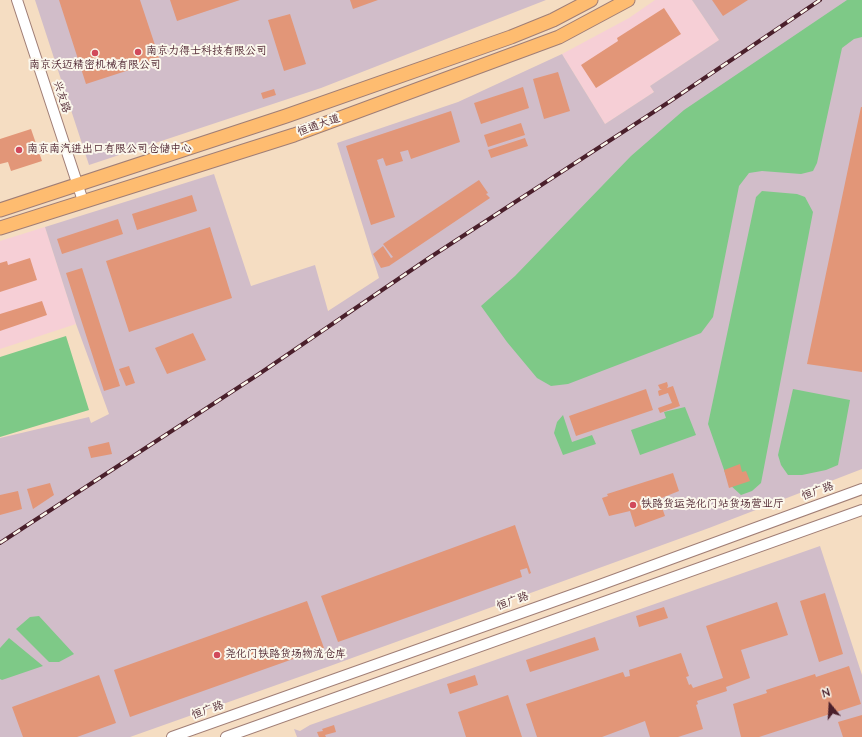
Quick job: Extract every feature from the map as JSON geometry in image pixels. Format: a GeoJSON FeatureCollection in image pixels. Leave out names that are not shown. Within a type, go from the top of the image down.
{"type":"FeatureCollection","features":[{"type":"Feature","properties":{"kind":"main road","name":"恒通大道"},"geometry":{"type":"LineString","coordinates":[[0,210],[78,186],[511,37],[553,20],[591,0]]}},
{"type":"Feature","properties":{"kind":"main road","name":"恒通大道"},"geometry":{"type":"LineString","coordinates":[[0,228],[294,135],[517,54],[559,37],[628,0]]}},
{"type":"Feature","properties":{"kind":"street","name":"兴友路"},"geometry":{"type":"LineString","coordinates":[[17,0],[83,201]]}},
{"type":"Feature","properties":{"kind":"street","name":"恒广路"},"geometry":{"type":"LineString","coordinates":[[172,737],[596,586],[862,489]]}},
{"type":"Feature","properties":{"kind":"street"},"geometry":{"type":"LineString","coordinates":[[226,737],[862,510]]}},
{"type":"Feature","properties":{"kind":"shaded area"},"geometry":{"type":"Polygon","coordinates":[[[35,0],[546,0],[321,88],[89,165],[35,0]]]}},
{"type":"Feature","properties":{"kind":"shaded area"},"geometry":{"type":"Polygon","coordinates":[[[655,0],[692,0],[719,40],[650,86],[654,92],[605,124],[562,54],[629,18],[655,0]]]}},
{"type":"Feature","properties":{"kind":"shaded area"},"geometry":{"type":"Polygon","coordinates":[[[692,0],[862,0],[862,469],[709,528],[130,737],[0,737],[0,438],[89,417],[91,423],[109,414],[76,324],[45,227],[214,174],[251,286],[315,265],[328,311],[379,278],[337,143],[458,102],[562,54],[605,124],[654,92],[650,86],[719,40],[692,0]]]}},
{"type":"Feature","properties":{"kind":"shaded area"},"geometry":{"type":"Polygon","coordinates":[[[45,227],[76,324],[0,349],[0,241],[45,227]]]}},
{"type":"Feature","properties":{"kind":"shaded area"},"geometry":{"type":"Polygon","coordinates":[[[820,546],[862,675],[862,737],[297,737],[294,729],[300,731],[310,725],[820,546]]]}},
{"type":"Feature","properties":{"kind":"green space"},"geometry":{"type":"Polygon","coordinates":[[[847,0],[862,0],[862,37],[854,39],[842,48],[817,163],[813,171],[801,174],[762,171],[749,173],[739,186],[713,317],[701,333],[568,384],[551,386],[537,378],[507,342],[481,306],[515,276],[631,156],[684,110],[847,0]]]}},
{"type":"Feature","properties":{"kind":"green space"},"geometry":{"type":"Polygon","coordinates":[[[762,191],[797,194],[805,197],[813,212],[761,483],[752,491],[741,495],[729,484],[708,424],[756,197],[762,191]]]}},
{"type":"Feature","properties":{"kind":"green space"},"geometry":{"type":"Polygon","coordinates":[[[66,336],[89,410],[0,437],[0,357],[66,336]]]}},
{"type":"Feature","properties":{"kind":"green space"},"geometry":{"type":"Polygon","coordinates":[[[793,389],[850,400],[838,465],[826,470],[802,475],[788,475],[781,465],[778,455],[793,389]]]}},
{"type":"Feature","properties":{"kind":"green space"},"geometry":{"type":"Polygon","coordinates":[[[685,407],[696,435],[640,455],[631,430],[666,418],[664,412],[685,407]]]}},
{"type":"Feature","properties":{"kind":"green space"},"geometry":{"type":"Polygon","coordinates":[[[563,415],[572,442],[592,435],[596,444],[563,455],[554,433],[557,422],[563,415]]]}},
{"type":"Feature","properties":{"kind":"green space"},"geometry":{"type":"Polygon","coordinates":[[[39,616],[74,654],[59,662],[49,662],[16,629],[30,617],[39,616]]]}},
{"type":"Feature","properties":{"kind":"green space"},"geometry":{"type":"Polygon","coordinates":[[[9,638],[43,666],[2,680],[0,679],[0,648],[9,638]]]}},
{"type":"Feature","properties":{"kind":"building"},"geometry":{"type":"Polygon","coordinates":[[[59,0],[140,0],[160,60],[86,84],[59,0]]]}},
{"type":"Feature","properties":{"kind":"building"},"geometry":{"type":"Polygon","coordinates":[[[170,0],[240,0],[177,21],[170,0]]]}},
{"type":"Feature","properties":{"kind":"building"},"geometry":{"type":"Polygon","coordinates":[[[350,0],[378,0],[353,9],[350,0]]]}},
{"type":"Feature","properties":{"kind":"building"},"geometry":{"type":"Polygon","coordinates":[[[712,0],[748,0],[723,16],[712,0]]]}},
{"type":"Feature","properties":{"kind":"building"},"geometry":{"type":"Polygon","coordinates":[[[664,8],[681,34],[596,88],[581,65],[618,41],[617,38],[664,8]]]}},
{"type":"Feature","properties":{"kind":"building"},"geometry":{"type":"Polygon","coordinates":[[[290,14],[306,64],[284,71],[268,20],[290,14]]]}},
{"type":"Feature","properties":{"kind":"building"},"geometry":{"type":"Polygon","coordinates":[[[558,72],[570,111],[544,119],[533,79],[558,72]]]}},
{"type":"Feature","properties":{"kind":"building"},"geometry":{"type":"Polygon","coordinates":[[[523,87],[529,108],[481,124],[474,103],[523,87]]]}},
{"type":"Feature","properties":{"kind":"building"},"geometry":{"type":"Polygon","coordinates":[[[274,89],[276,95],[263,99],[261,93],[274,89]]]}},
{"type":"Feature","properties":{"kind":"building"},"geometry":{"type":"Polygon","coordinates":[[[862,107],[862,372],[807,364],[862,107]]]}},
{"type":"Feature","properties":{"kind":"building"},"geometry":{"type":"Polygon","coordinates":[[[451,111],[460,142],[411,159],[408,150],[400,152],[403,161],[386,166],[383,158],[377,160],[395,217],[371,225],[346,146],[451,111]]]}},
{"type":"Feature","properties":{"kind":"building"},"geometry":{"type":"Polygon","coordinates":[[[521,123],[525,135],[488,147],[484,135],[521,123]]]}},
{"type":"Feature","properties":{"kind":"building","name":"南京南汽进出口有限公司仓储中心"},"geometry":{"type":"Polygon","coordinates":[[[31,129],[42,161],[11,171],[8,162],[0,164],[0,139],[31,129]]]}},
{"type":"Feature","properties":{"kind":"building"},"geometry":{"type":"Polygon","coordinates":[[[525,138],[528,146],[491,158],[488,150],[525,138]]]}},
{"type":"Feature","properties":{"kind":"building"},"geometry":{"type":"Polygon","coordinates":[[[479,180],[488,193],[486,194],[490,198],[389,266],[381,268],[373,254],[383,246],[391,258],[393,257],[383,244],[479,180]]]}},
{"type":"Feature","properties":{"kind":"building"},"geometry":{"type":"Polygon","coordinates":[[[192,195],[197,211],[137,230],[132,214],[192,195]]]}},
{"type":"Feature","properties":{"kind":"building"},"geometry":{"type":"Polygon","coordinates":[[[118,219],[123,234],[62,254],[57,239],[118,219]]]}},
{"type":"Feature","properties":{"kind":"building"},"geometry":{"type":"Polygon","coordinates":[[[210,227],[232,298],[129,332],[106,261],[210,227]]]}},
{"type":"Feature","properties":{"kind":"building"},"geometry":{"type":"Polygon","coordinates":[[[30,258],[37,280],[0,292],[0,263],[7,261],[8,265],[30,258]]]}},
{"type":"Feature","properties":{"kind":"building"},"geometry":{"type":"Polygon","coordinates":[[[82,268],[120,386],[104,391],[66,273],[82,268]]]}},
{"type":"Feature","properties":{"kind":"building"},"geometry":{"type":"Polygon","coordinates":[[[42,301],[47,315],[0,331],[0,314],[42,301]]]}},
{"type":"Feature","properties":{"kind":"building"},"geometry":{"type":"Polygon","coordinates":[[[193,333],[206,360],[167,374],[155,348],[193,333]]]}},
{"type":"Feature","properties":{"kind":"building"},"geometry":{"type":"Polygon","coordinates":[[[129,366],[135,383],[126,386],[119,369],[129,366]]]}},
{"type":"Feature","properties":{"kind":"building"},"geometry":{"type":"Polygon","coordinates":[[[667,382],[667,388],[673,386],[680,406],[660,413],[658,408],[672,403],[668,393],[659,396],[658,391],[662,389],[660,389],[658,385],[667,382]]]}},
{"type":"Feature","properties":{"kind":"building"},"geometry":{"type":"Polygon","coordinates":[[[646,389],[653,410],[576,436],[569,416],[646,389]]]}},
{"type":"Feature","properties":{"kind":"building"},"geometry":{"type":"Polygon","coordinates":[[[109,442],[112,454],[91,458],[88,447],[109,442]]]}},
{"type":"Feature","properties":{"kind":"building"},"geometry":{"type":"Polygon","coordinates":[[[740,464],[742,472],[746,471],[750,481],[729,488],[724,470],[740,464]]]}},
{"type":"Feature","properties":{"kind":"building","name":"铁路货运尧化门站货场营业厅"},"geometry":{"type":"Polygon","coordinates":[[[673,473],[679,491],[659,499],[665,516],[635,527],[630,511],[609,516],[602,498],[608,496],[607,494],[673,473]]]}},
{"type":"Feature","properties":{"kind":"building"},"geometry":{"type":"Polygon","coordinates":[[[50,483],[54,495],[33,509],[27,489],[50,483]]]}},
{"type":"Feature","properties":{"kind":"building"},"geometry":{"type":"Polygon","coordinates":[[[18,491],[22,509],[0,515],[0,495],[18,491]]]}},
{"type":"Feature","properties":{"kind":"building","name":"尧化门铁路货场物流仓库"},"geometry":{"type":"Polygon","coordinates":[[[515,525],[531,573],[529,574],[527,568],[520,570],[522,577],[338,642],[321,596],[515,525]]]}},
{"type":"Feature","properties":{"kind":"building"},"geometry":{"type":"Polygon","coordinates":[[[825,593],[843,654],[819,662],[800,601],[825,593]]]}},
{"type":"Feature","properties":{"kind":"building","name":"尧化门铁路货场物流仓库"},"geometry":{"type":"Polygon","coordinates":[[[307,601],[324,648],[130,717],[114,670],[307,601]]]}},
{"type":"Feature","properties":{"kind":"building"},"geometry":{"type":"Polygon","coordinates":[[[777,602],[788,635],[741,650],[750,678],[726,687],[727,691],[697,701],[698,704],[696,705],[703,729],[678,737],[650,737],[645,721],[602,737],[537,737],[526,704],[623,672],[625,677],[630,676],[629,670],[681,653],[689,676],[686,677],[689,685],[691,684],[693,688],[723,678],[706,626],[777,602]]]}},
{"type":"Feature","properties":{"kind":"building"},"geometry":{"type":"Polygon","coordinates":[[[664,607],[668,618],[639,627],[636,616],[664,607]]]}},
{"type":"Feature","properties":{"kind":"building"},"geometry":{"type":"Polygon","coordinates":[[[595,637],[599,650],[530,672],[526,660],[595,637]]]}},
{"type":"Feature","properties":{"kind":"building"},"geometry":{"type":"Polygon","coordinates":[[[849,666],[861,704],[759,737],[741,737],[733,704],[767,693],[766,690],[815,674],[816,677],[849,666]]]}},
{"type":"Feature","properties":{"kind":"building"},"geometry":{"type":"Polygon","coordinates":[[[99,675],[116,723],[77,737],[23,737],[12,707],[99,675]]]}},
{"type":"Feature","properties":{"kind":"building"},"geometry":{"type":"Polygon","coordinates":[[[475,675],[478,685],[450,694],[447,684],[475,675]]]}},
{"type":"Feature","properties":{"kind":"building"},"geometry":{"type":"Polygon","coordinates":[[[508,695],[522,737],[466,737],[458,712],[508,695]]]}},
{"type":"Feature","properties":{"kind":"building"},"geometry":{"type":"Polygon","coordinates":[[[862,715],[862,737],[843,737],[838,722],[862,715]]]}},
{"type":"Feature","properties":{"kind":"building"},"geometry":{"type":"Polygon","coordinates":[[[334,725],[336,732],[325,735],[326,737],[319,737],[317,732],[323,731],[322,729],[334,725]]]}},
{"type":"Feature","properties":{"kind":"railway"},"geometry":{"type":"LineString","coordinates":[[0,543],[259,374],[429,258],[669,102],[820,0]]}},
{"type":"Feature","properties":{"kind":"place","name":"南京力得士科技有限公司"},"geometry":{"type":"Point","coordinates":[138,52]}},
{"type":"Feature","properties":{"kind":"place","name":"南京沃迈精密机械有限公司"},"geometry":{"type":"Point","coordinates":[95,53]}},
{"type":"Feature","properties":{"kind":"place","name":"南京南汽进出口有限公司仓储中心"},"geometry":{"type":"Point","coordinates":[19,150]}},
{"type":"Feature","properties":{"kind":"place","name":"铁路货运尧化门站货场营业厅"},"geometry":{"type":"Point","coordinates":[633,505]}},
{"type":"Feature","properties":{"kind":"place","name":"尧化门铁路货场物流仓库"},"geometry":{"type":"Point","coordinates":[217,655]}}]}
